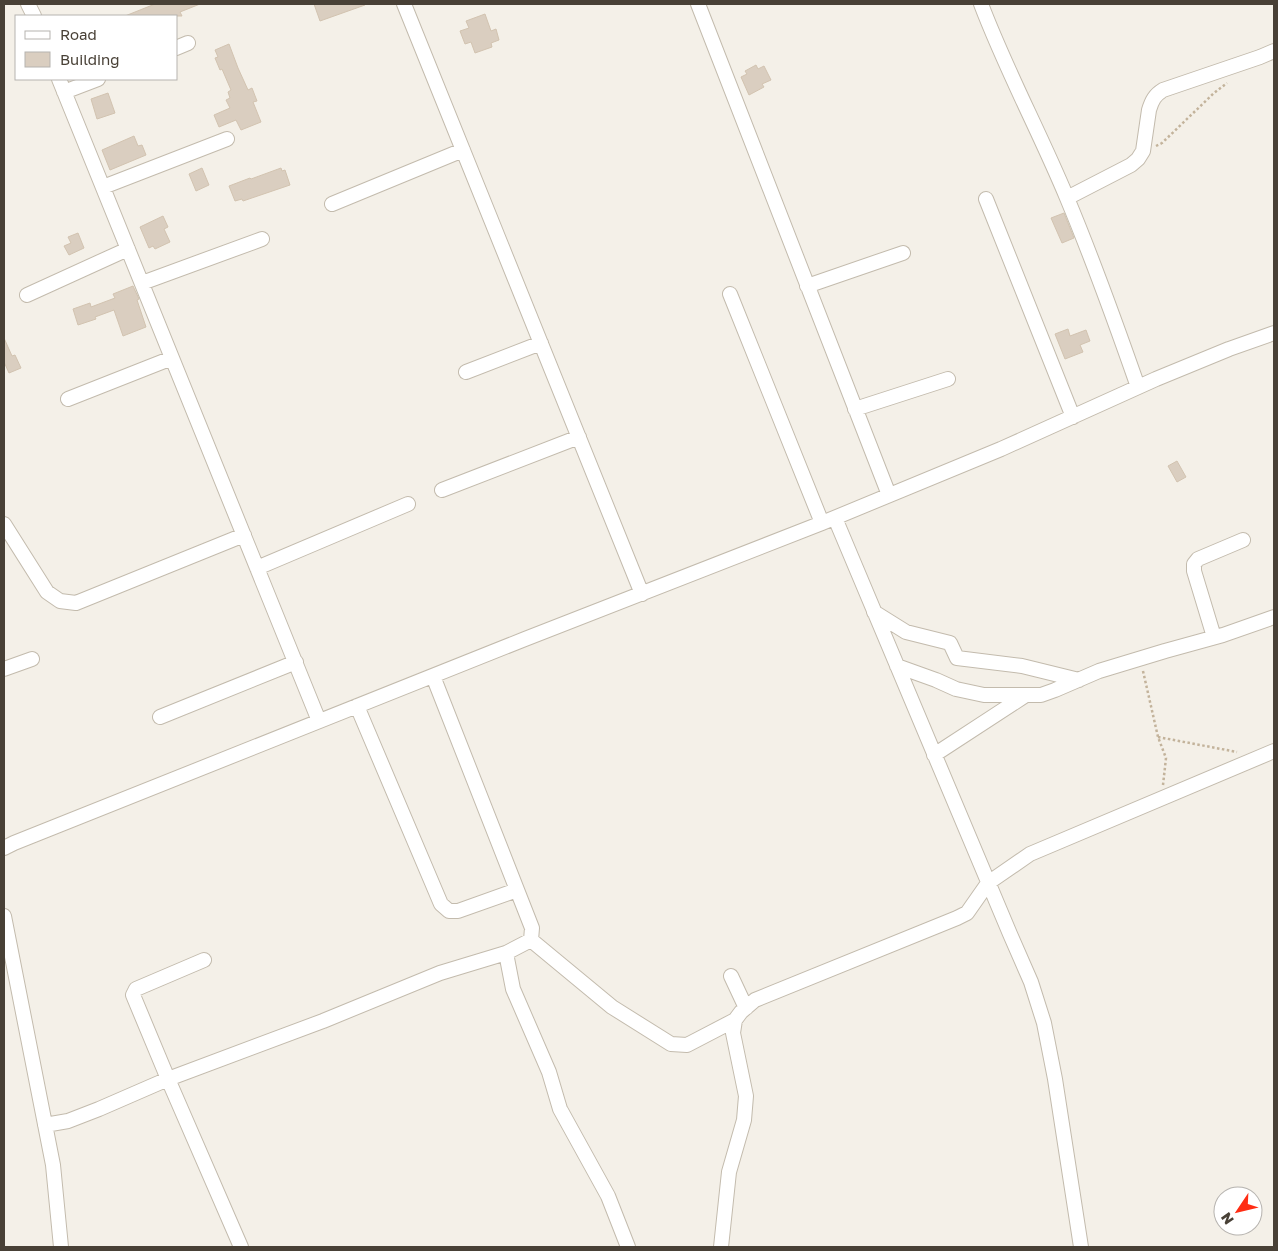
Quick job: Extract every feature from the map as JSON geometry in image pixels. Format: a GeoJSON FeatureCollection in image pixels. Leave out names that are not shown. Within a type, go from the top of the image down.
{"type":"FeatureCollection","features":[{"type":"Feature","properties":{"kind":"street"},"geometry":{"type":"LineString","coordinates":[[404,4],[642,594]]}},
{"type":"Feature","properties":{"kind":"street"},"geometry":{"type":"LineString","coordinates":[[698,4],[889,496]]}},
{"type":"Feature","properties":{"kind":"street"},"geometry":{"type":"LineString","coordinates":[[981,4],[996,43],[1067,198],[1138,387]]}},
{"type":"Feature","properties":{"kind":"street"},"geometry":{"type":"LineString","coordinates":[[1067,198],[1131,165],[1138,159],[1143,151],[1151,103],[1156,95],[1163,90],[1274,51]]}},
{"type":"Feature","properties":{"kind":"street"},"geometry":{"type":"LineString","coordinates":[[59,80],[320,721]]}},
{"type":"Feature","properties":{"kind":"street"},"geometry":{"type":"LineString","coordinates":[[64,92],[95,80]]}},
{"type":"Feature","properties":{"kind":"street"},"geometry":{"type":"LineString","coordinates":[[103,187],[227,140]]}},
{"type":"Feature","properties":{"kind":"street"},"geometry":{"type":"LineString","coordinates":[[332,204],[463,150]]}},
{"type":"Feature","properties":{"kind":"street"},"geometry":{"type":"LineString","coordinates":[[986,199],[1073,417]]}},
{"type":"Feature","properties":{"kind":"street"},"geometry":{"type":"LineString","coordinates":[[142,283],[262,239]]}},
{"type":"Feature","properties":{"kind":"street"},"geometry":{"type":"LineString","coordinates":[[27,295],[128,249]]}},
{"type":"Feature","properties":{"kind":"street"},"geometry":{"type":"LineString","coordinates":[[807,286],[903,253]]}},
{"type":"Feature","properties":{"kind":"street"},"geometry":{"type":"LineString","coordinates":[[730,294],[829,520],[874,612],[1031,982],[1044,1023],[1055,1079],[1081,1247]]}},
{"type":"Feature","properties":{"kind":"street"},"geometry":{"type":"LineString","coordinates":[[4,848],[889,496],[1138,387],[1229,349],[1274,333]]}},
{"type":"Feature","properties":{"kind":"street"},"geometry":{"type":"LineString","coordinates":[[466,372],[541,343]]}},
{"type":"Feature","properties":{"kind":"street"},"geometry":{"type":"LineString","coordinates":[[68,399],[172,358]]}},
{"type":"Feature","properties":{"kind":"street"},"geometry":{"type":"LineString","coordinates":[[855,409],[948,378]]}},
{"type":"Feature","properties":{"kind":"street"},"geometry":{"type":"LineString","coordinates":[[442,490],[579,437]]}},
{"type":"Feature","properties":{"kind":"street"},"geometry":{"type":"LineString","coordinates":[[258,568],[408,504]]}},
{"type":"Feature","properties":{"kind":"street"},"geometry":{"type":"LineString","coordinates":[[4,524],[46,592],[60,602],[76,603],[244,535]]}},
{"type":"Feature","properties":{"kind":"street"},"geometry":{"type":"LineString","coordinates":[[1214,637],[1194,572],[1194,564],[1198,559],[1243,540]]}},
{"type":"Feature","properties":{"kind":"street"},"geometry":{"type":"LineString","coordinates":[[874,612],[906,632],[950,643],[957,658],[1022,666],[1079,680]]}},
{"type":"Feature","properties":{"kind":"street"},"geometry":{"type":"LineString","coordinates":[[897,666],[956,689],[984,694],[1041,695],[1099,671],[1274,617]]}},
{"type":"Feature","properties":{"kind":"street"},"geometry":{"type":"LineString","coordinates":[[4,668],[32,659]]}},
{"type":"Feature","properties":{"kind":"street"},"geometry":{"type":"LineString","coordinates":[[160,717],[296,662]]}},
{"type":"Feature","properties":{"kind":"street"},"geometry":{"type":"LineString","coordinates":[[433,676],[532,928],[531,940]]}},
{"type":"Feature","properties":{"kind":"street"},"geometry":{"type":"LineString","coordinates":[[934,756],[1026,695]]}},
{"type":"Feature","properties":{"kind":"street"},"geometry":{"type":"LineString","coordinates":[[357,706],[441,904],[449,911],[458,911],[517,890]]}},
{"type":"Feature","properties":{"kind":"street"},"geometry":{"type":"LineString","coordinates":[[531,940],[612,1007],[671,1044],[686,1045],[735,1020],[755,1000],[967,913],[988,883],[1030,854],[1274,751]]}},
{"type":"Feature","properties":{"kind":"street"},"geometry":{"type":"LineString","coordinates":[[4,916],[53,1165],[61,1247]]}},
{"type":"Feature","properties":{"kind":"street"},"geometry":{"type":"LineString","coordinates":[[45,1125],[68,1121],[168,1078],[324,1021],[440,972],[506,952],[531,940]]}},
{"type":"Feature","properties":{"kind":"street"},"geometry":{"type":"LineString","coordinates":[[506,952],[513,989],[549,1072],[560,1109],[608,1196],[628,1247]]}},
{"type":"Feature","properties":{"kind":"street"},"geometry":{"type":"LineString","coordinates":[[204,960],[136,989],[133,995],[241,1247]]}},
{"type":"Feature","properties":{"kind":"street"},"geometry":{"type":"LineString","coordinates":[[731,976],[746,1008]]}},
{"type":"Feature","properties":{"kind":"street"},"geometry":{"type":"LineString","coordinates":[[721,1247],[730,1172],[744,1120],[746,1096],[733,1033],[735,1020]]}},
{"type":"Feature","properties":{"kind":"path"},"geometry":{"type":"LineString","coordinates":[[1143,151],[1162,143],[1214,93],[1230,81]]}},
{"type":"Feature","properties":{"kind":"path"},"geometry":{"type":"LineString","coordinates":[[1140,659],[1158,737],[1166,758],[1162,799]]}},
{"type":"Feature","properties":{"kind":"path"},"geometry":{"type":"LineString","coordinates":[[1158,737],[1261,757]]}},
{"type":"Feature","properties":{"kind":"building"},"geometry":{"type":"Polygon","coordinates":[[[155,4],[200,4],[180,12],[182,16],[128,15],[155,4]]]}},
{"type":"Feature","properties":{"kind":"building"},"geometry":{"type":"Polygon","coordinates":[[[314,4],[364,4],[365,5],[320,21],[314,4]]]}},
{"type":"Feature","properties":{"kind":"building"},"geometry":{"type":"Polygon","coordinates":[[[485,14],[491,31],[496,29],[499,40],[491,43],[492,47],[475,53],[471,42],[465,44],[460,31],[469,28],[466,21],[485,14]]]}},
{"type":"Feature","properties":{"kind":"building"},"geometry":{"type":"Polygon","coordinates":[[[229,44],[248,90],[252,88],[257,101],[253,102],[261,122],[241,130],[236,120],[219,127],[214,115],[230,108],[226,100],[230,98],[228,92],[231,90],[215,58],[218,57],[215,50],[229,44]]]}},
{"type":"Feature","properties":{"kind":"building"},"geometry":{"type":"Polygon","coordinates":[[[756,65],[758,69],[764,66],[771,80],[762,84],[764,87],[749,95],[741,77],[747,74],[745,71],[756,65]]]}},
{"type":"Feature","properties":{"kind":"building"},"geometry":{"type":"Polygon","coordinates":[[[108,93],[115,113],[97,119],[91,99],[108,93]]]}},
{"type":"Feature","properties":{"kind":"building"},"geometry":{"type":"Polygon","coordinates":[[[134,136],[138,146],[142,145],[146,155],[110,170],[102,150],[134,136]]]}},
{"type":"Feature","properties":{"kind":"building"},"geometry":{"type":"Polygon","coordinates":[[[202,168],[209,185],[196,191],[189,174],[202,168]]]}},
{"type":"Feature","properties":{"kind":"building"},"geometry":{"type":"Polygon","coordinates":[[[281,168],[282,171],[285,170],[290,185],[243,201],[242,199],[235,201],[229,186],[281,168]]]}},
{"type":"Feature","properties":{"kind":"building"},"geometry":{"type":"Polygon","coordinates":[[[1064,213],[1074,238],[1062,243],[1051,218],[1064,213]]]}},
{"type":"Feature","properties":{"kind":"building"},"geometry":{"type":"Polygon","coordinates":[[[163,216],[168,227],[164,229],[170,242],[155,249],[153,246],[149,248],[140,227],[163,216]]]}},
{"type":"Feature","properties":{"kind":"building"},"geometry":{"type":"Polygon","coordinates":[[[78,233],[84,248],[69,255],[64,246],[71,243],[68,237],[78,233]]]}},
{"type":"Feature","properties":{"kind":"building"},"geometry":{"type":"Polygon","coordinates":[[[133,286],[139,299],[137,300],[146,327],[123,336],[114,310],[78,325],[73,309],[90,303],[91,307],[115,298],[113,294],[133,286]]]}},
{"type":"Feature","properties":{"kind":"building"},"geometry":{"type":"Polygon","coordinates":[[[1068,329],[1070,336],[1086,330],[1090,341],[1080,345],[1083,352],[1065,359],[1055,334],[1068,329]]]}},
{"type":"Feature","properties":{"kind":"building"},"geometry":{"type":"Polygon","coordinates":[[[4,338],[12,356],[15,355],[21,368],[9,373],[4,362],[4,338]]]}},
{"type":"Feature","properties":{"kind":"building"},"geometry":{"type":"Polygon","coordinates":[[[1177,461],[1186,477],[1177,482],[1168,466],[1177,461]]]}}]}
